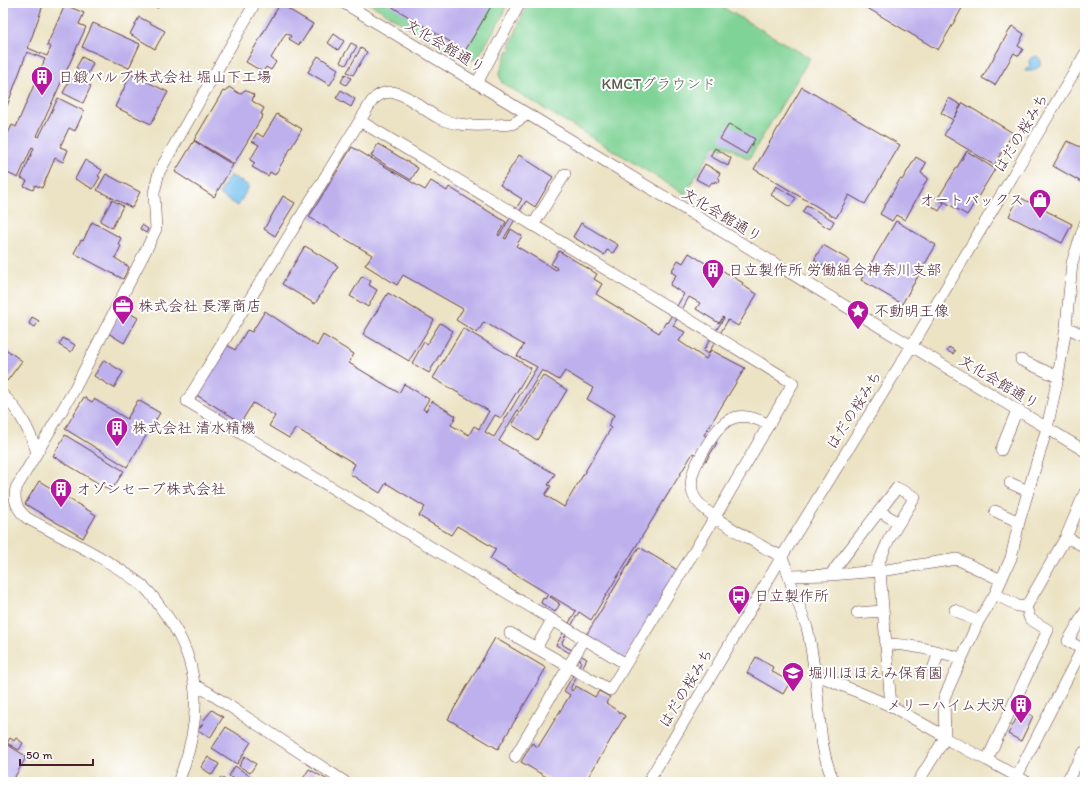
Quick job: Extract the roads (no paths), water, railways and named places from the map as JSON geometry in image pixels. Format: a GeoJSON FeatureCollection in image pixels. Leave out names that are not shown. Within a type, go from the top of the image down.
{"type":"FeatureCollection","features":[{"type":"Feature","properties":{"kind":"street"},"geometry":{"type":"LineString","coordinates":[[178,782],[186,762],[192,739],[196,716],[195,685],[188,658],[179,636],[168,616],[141,584],[118,568],[27,518],[17,507],[15,500],[16,488],[74,390],[148,246],[156,228],[154,193],[159,172],[255,3]]}},
{"type":"Feature","properties":{"kind":"street","name":"文化会館通り"},"geometry":{"type":"LineString","coordinates":[[344,3],[1085,451]]}},
{"type":"Feature","properties":{"kind":"street"},"geometry":{"type":"LineString","coordinates":[[477,83],[520,3]]}},
{"type":"Feature","properties":{"kind":"street","name":"はだの桜みち"},"geometry":{"type":"LineString","coordinates":[[648,782],[781,558],[911,347],[1085,54]]}},
{"type":"Feature","properties":{"kind":"street"},"geometry":{"type":"LineString","coordinates":[[528,114],[511,124],[466,125],[452,123],[438,118],[401,93],[388,91],[377,95],[187,401],[626,664]]}},
{"type":"Feature","properties":{"kind":"street"},"geometry":{"type":"LineString","coordinates":[[360,122],[793,383],[715,517],[610,690],[510,633]]}},
{"type":"Feature","properties":{"kind":"street"},"geometry":{"type":"LineString","coordinates":[[533,225],[565,174]]}},
{"type":"Feature","properties":{"kind":"street"},"geometry":{"type":"LineString","coordinates":[[918,782],[945,738],[944,698],[978,622],[995,594],[1011,558],[1019,522],[1047,428],[1058,377],[1066,327],[1072,263],[1085,223]]}},
{"type":"Feature","properties":{"kind":"street"},"geometry":{"type":"LineString","coordinates":[[1074,253],[1085,257]]}},
{"type":"Feature","properties":{"kind":"street"},"geometry":{"type":"LineString","coordinates":[[1066,327],[1085,336]]}},
{"type":"Feature","properties":{"kind":"street"},"geometry":{"type":"LineString","coordinates":[[1021,360],[1058,377]]}},
{"type":"Feature","properties":{"kind":"street"},"geometry":{"type":"LineString","coordinates":[[3,395],[14,406],[24,421],[37,452]]}},
{"type":"Feature","properties":{"kind":"street"},"geometry":{"type":"LineString","coordinates":[[1001,450],[1017,410]]}},
{"type":"Feature","properties":{"kind":"street"},"geometry":{"type":"LineString","coordinates":[[769,425],[749,416],[741,416],[724,423],[714,432],[693,470],[691,488],[698,503],[715,517],[781,558],[789,576],[807,628],[815,674],[826,760],[833,781]]}},
{"type":"Feature","properties":{"kind":"street"},"geometry":{"type":"LineString","coordinates":[[1010,483],[1028,491]]}},
{"type":"Feature","properties":{"kind":"street"},"geometry":{"type":"LineString","coordinates":[[830,575],[897,488],[915,497],[889,539],[878,571],[891,706]]}},
{"type":"Feature","properties":{"kind":"street"},"geometry":{"type":"LineString","coordinates":[[987,760],[1048,630],[1030,619],[1026,607],[1066,537],[1085,492]]}},
{"type":"Feature","properties":{"kind":"street"},"geometry":{"type":"LineString","coordinates":[[879,511],[898,523]]}},
{"type":"Feature","properties":{"kind":"street"},"geometry":{"type":"LineString","coordinates":[[995,511],[1019,522]]}},
{"type":"Feature","properties":{"kind":"street"},"geometry":{"type":"LineString","coordinates":[[1066,537],[1085,547]]}},
{"type":"Feature","properties":{"kind":"street"},"geometry":{"type":"LineString","coordinates":[[789,576],[830,575],[878,571],[957,559],[1001,580]]}},
{"type":"Feature","properties":{"kind":"street"},"geometry":{"type":"LineString","coordinates":[[995,594],[1018,606],[1026,607]]}},
{"type":"Feature","properties":{"kind":"street"},"geometry":{"type":"LineString","coordinates":[[955,610],[978,622]]}},
{"type":"Feature","properties":{"kind":"street"},"geometry":{"type":"LineString","coordinates":[[857,613],[882,611]]}},
{"type":"Feature","properties":{"kind":"street"},"geometry":{"type":"LineString","coordinates":[[536,648],[552,620]]}},
{"type":"Feature","properties":{"kind":"street"},"geometry":{"type":"LineString","coordinates":[[1017,776],[1082,649],[1068,641],[1083,620]]}},
{"type":"Feature","properties":{"kind":"street"},"geometry":{"type":"LineString","coordinates":[[515,757],[584,640]]}},
{"type":"Feature","properties":{"kind":"street"},"geometry":{"type":"LineString","coordinates":[[885,644],[899,644],[961,658]]}},
{"type":"Feature","properties":{"kind":"street"},"geometry":{"type":"LineString","coordinates":[[933,670],[939,652]]}},
{"type":"Feature","properties":{"kind":"street"},"geometry":{"type":"LineString","coordinates":[[815,674],[891,706],[939,733],[945,738],[1026,782]]}},
{"type":"Feature","properties":{"kind":"street"},"geometry":{"type":"LineString","coordinates":[[195,685],[345,782]]}},
{"type":"Feature","properties":{"kind":"street"},"geometry":{"type":"LineString","coordinates":[[1066,782],[1084,752]]}},
{"type":"Feature","properties":{"kind":"water"},"geometry":{"type":"Polygon","coordinates":[[[1037,56],[1041,60],[1040,66],[1032,71],[1025,71],[1025,69],[1030,67],[1029,61],[1031,58],[1037,56]]]}},
{"type":"Feature","properties":{"kind":"water"},"geometry":{"type":"Polygon","coordinates":[[[230,175],[249,186],[238,206],[219,194],[230,175]]]}},
{"type":"Feature","properties":{"kind":"place","name":"日鍛バルブ株式会社 堀山下工場"},"geometry":{"type":"Point","coordinates":[42,96]}},
{"type":"Feature","properties":{"kind":"place","name":"オートバックス"},"geometry":{"type":"Point","coordinates":[1040,220]}},
{"type":"Feature","properties":{"kind":"place","name":"日立製作所 労働組合神奈川支部"},"geometry":{"type":"Point","coordinates":[713,290]}},
{"type":"Feature","properties":{"kind":"place","name":"株式会社 長澤商店"},"geometry":{"type":"Point","coordinates":[123,326]}},
{"type":"Feature","properties":{"kind":"place","name":"不動明王像"},"geometry":{"type":"Point","coordinates":[858,330]}},
{"type":"Feature","properties":{"kind":"place","name":"株式会社 清水精機"},"geometry":{"type":"Point","coordinates":[117,448]}},
{"type":"Feature","properties":{"kind":"place","name":"オゾンセーブ株式会社"},"geometry":{"type":"Point","coordinates":[61,508]}},
{"type":"Feature","properties":{"kind":"place","name":"日立製作所"},"geometry":{"type":"Point","coordinates":[739,616]}},
{"type":"Feature","properties":{"kind":"place","name":"堀川ほほえみ保育園"},"geometry":{"type":"Point","coordinates":[793,692]}},
{"type":"Feature","properties":{"kind":"place","name":"メリーハイム大沢"},"geometry":{"type":"Point","coordinates":[1021,724]}},
{"type":"Feature","properties":{"kind":"park label","name":"KMCTグラウンド"},"geometry":{"type":"Point","coordinates":[659,84]}}]}
